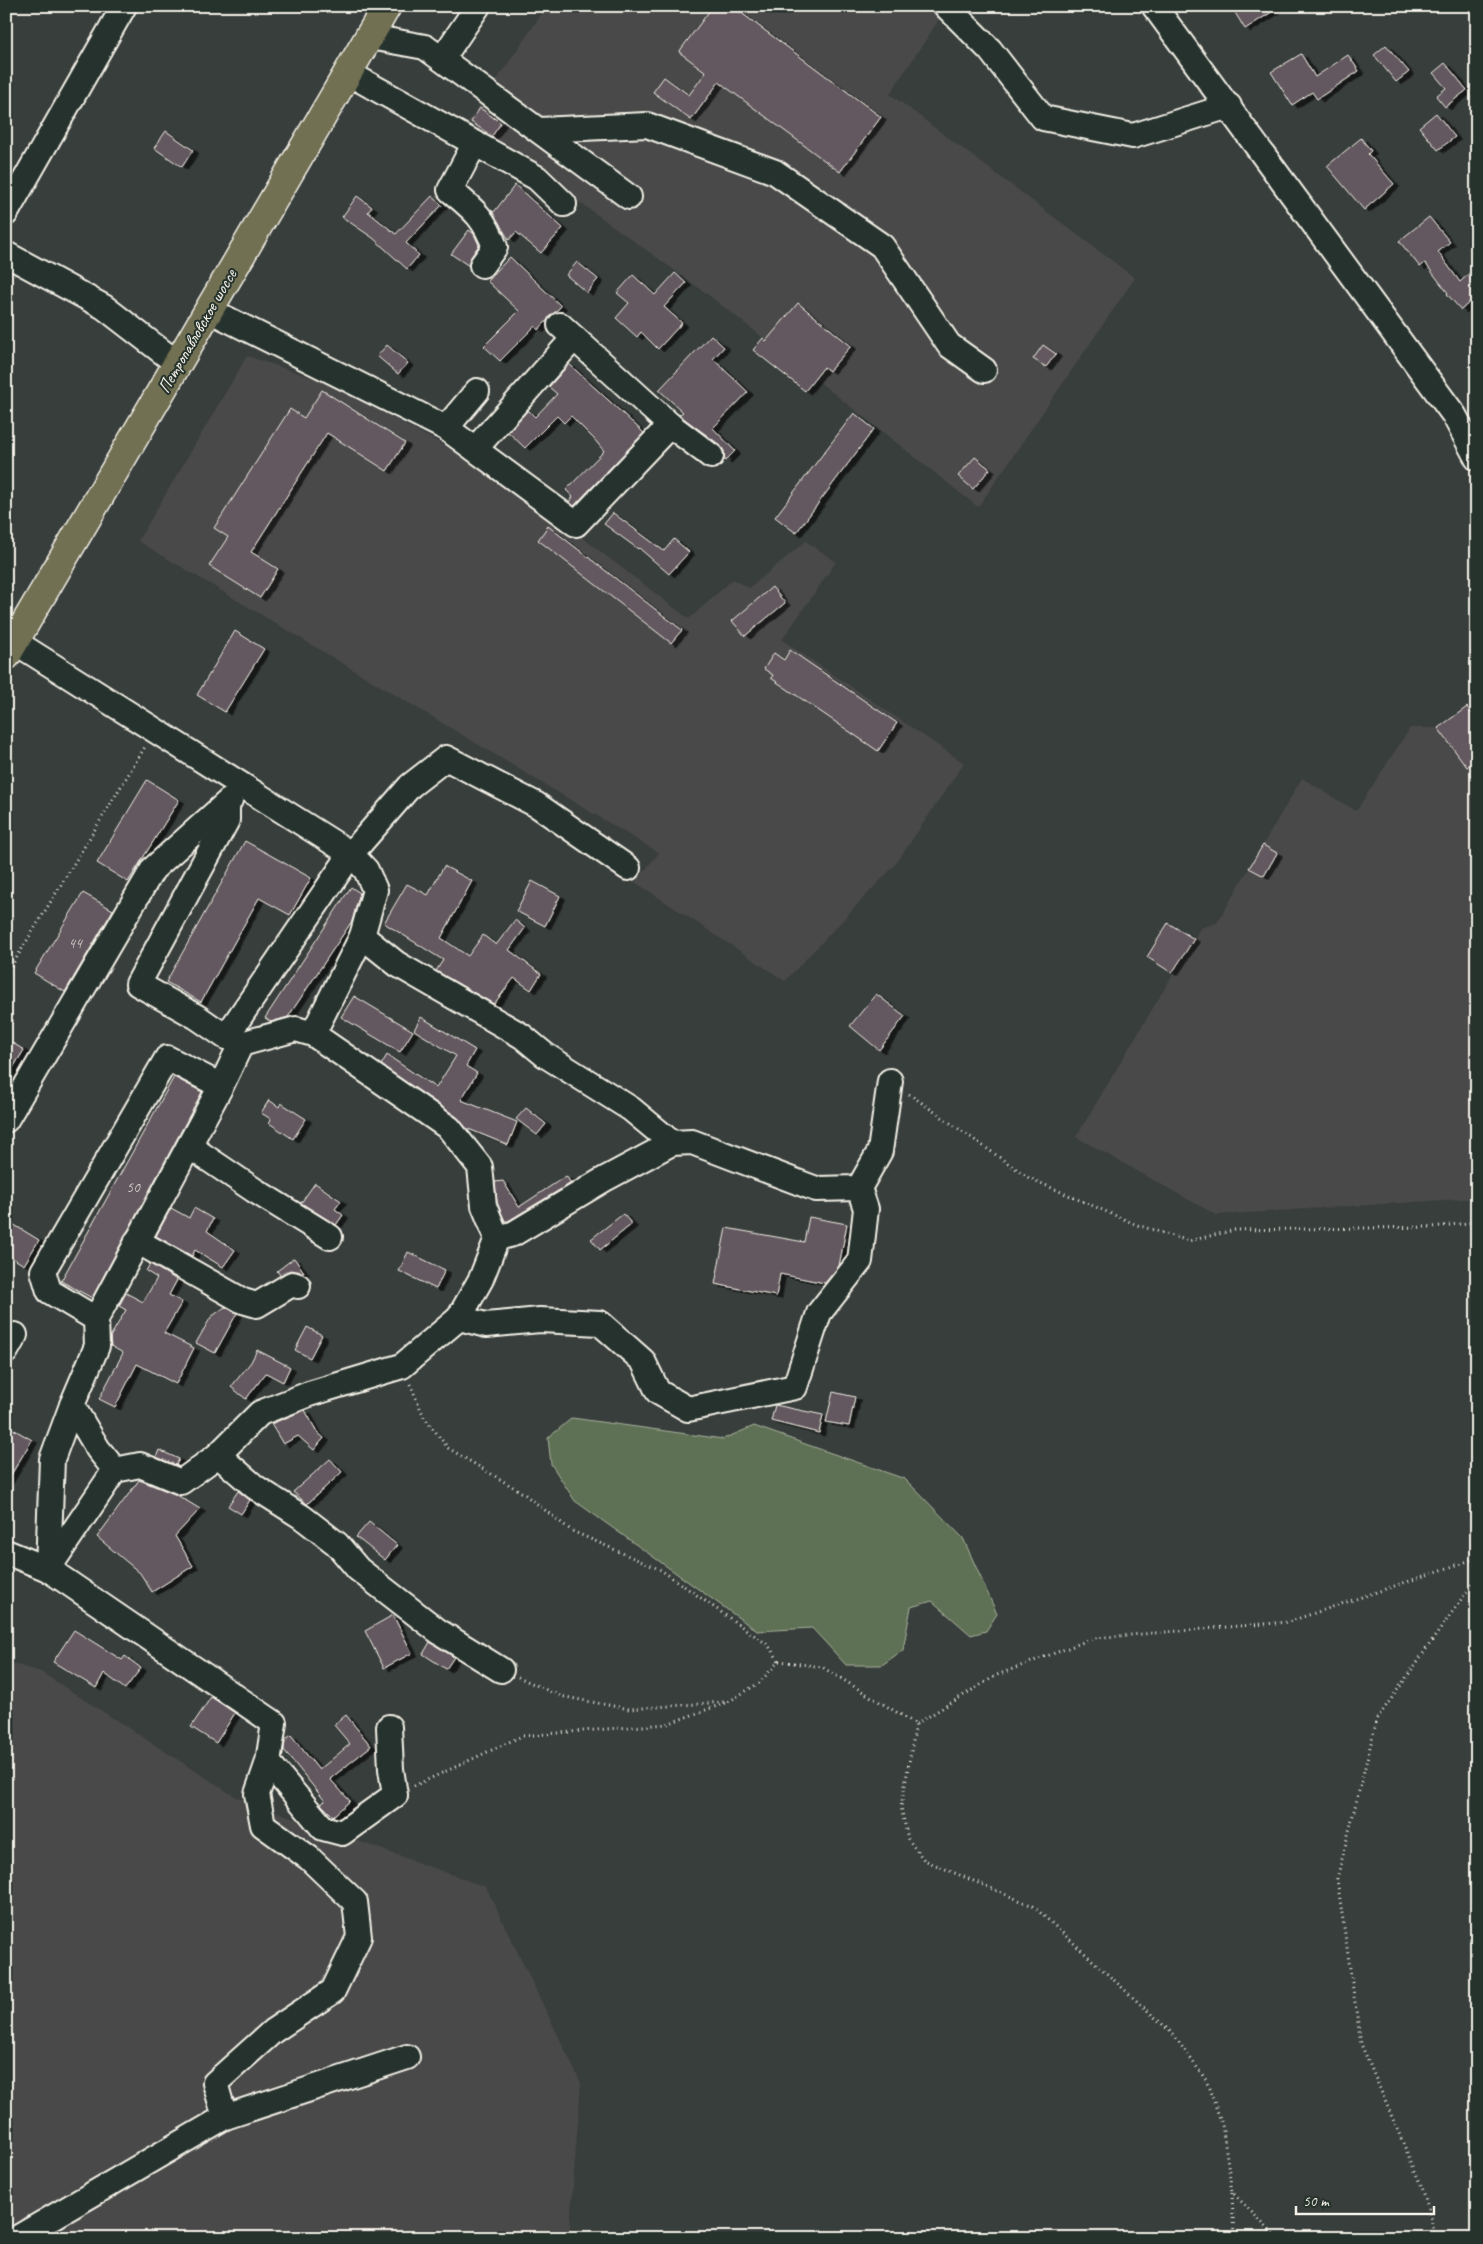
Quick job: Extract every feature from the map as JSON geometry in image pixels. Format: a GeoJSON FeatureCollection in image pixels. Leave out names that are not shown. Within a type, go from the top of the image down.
{"type":"FeatureCollection","features":[{"type":"Feature","properties":{"kind":"main road","name":"Петропавловское шоссе"},"geometry":{"type":"LineString","coordinates":[[10,649],[387,6]]}},
{"type":"Feature","properties":{"kind":"street"},"geometry":{"type":"LineString","coordinates":[[6,213],[124,6]]}},
{"type":"Feature","properties":{"kind":"street"},"geometry":{"type":"LineString","coordinates":[[442,59],[478,6]]}},
{"type":"Feature","properties":{"kind":"street"},"geometry":{"type":"LineString","coordinates":[[946,6],[990,50],[1043,118],[1133,136],[1229,106]]}},
{"type":"Feature","properties":{"kind":"street"},"geometry":{"type":"LineString","coordinates":[[1154,6],[1454,415],[1477,458]]}},
{"type":"Feature","properties":{"kind":"street"},"geometry":{"type":"LineString","coordinates":[[370,36],[425,46],[628,197]]}},
{"type":"Feature","properties":{"kind":"street"},"geometry":{"type":"LineString","coordinates":[[348,73],[538,178],[564,204]]}},
{"type":"Feature","properties":{"kind":"street"},"geometry":{"type":"LineString","coordinates":[[539,130],[647,125],[775,172],[882,246],[949,345],[984,370]]}},
{"type":"Feature","properties":{"kind":"street"},"geometry":{"type":"LineString","coordinates":[[475,143],[450,190],[479,214],[488,227],[495,247],[482,265]]}},
{"type":"Feature","properties":{"kind":"street"},"geometry":{"type":"LineString","coordinates":[[6,254],[104,307],[178,364]]}},
{"type":"Feature","properties":{"kind":"street"},"geometry":{"type":"LineString","coordinates":[[209,310],[446,428],[576,524],[670,425]]}},
{"type":"Feature","properties":{"kind":"street"},"geometry":{"type":"LineString","coordinates":[[475,449],[567,332],[670,425],[711,456]]}},
{"type":"Feature","properties":{"kind":"street"},"geometry":{"type":"LineString","coordinates":[[446,428],[477,391]]}},
{"type":"Feature","properties":{"kind":"street"},"geometry":{"type":"LineString","coordinates":[[10,649],[155,730],[351,854],[366,870],[375,890],[362,936],[313,1034]]}},
{"type":"Feature","properties":{"kind":"street"},"geometry":{"type":"LineString","coordinates":[[48,1569],[52,1459],[97,1346],[96,1319],[220,1086],[234,1040],[351,854],[410,786],[446,758],[537,805],[628,868]]}},
{"type":"Feature","properties":{"kind":"street"},"geometry":{"type":"LineString","coordinates":[[6,1120],[153,869],[227,804],[242,785]]}},
{"type":"Feature","properties":{"kind":"street"},"geometry":{"type":"LineString","coordinates":[[48,1569],[116,1470],[140,1465],[181,1482],[218,1455],[260,1413],[309,1394],[402,1366],[459,1318],[480,1279],[497,1238],[484,1206],[480,1166],[450,1128],[313,1034],[296,1029],[234,1040],[138,984],[227,820],[227,804]]}},
{"type":"Feature","properties":{"kind":"street"},"geometry":{"type":"LineString","coordinates":[[362,936],[397,964],[522,1036],[545,1055],[631,1108],[672,1143]]}},
{"type":"Feature","properties":{"kind":"street"},"geometry":{"type":"LineString","coordinates":[[96,1319],[49,1291],[43,1271],[167,1058],[220,1086]]}},
{"type":"Feature","properties":{"kind":"street"},"geometry":{"type":"LineString","coordinates":[[459,1318],[486,1325],[540,1320],[600,1323],[643,1361],[658,1392],[688,1409],[794,1387],[819,1313],[860,1261],[866,1209],[859,1188],[880,1151],[890,1081]]}},
{"type":"Feature","properties":{"kind":"street"},"geometry":{"type":"LineString","coordinates":[[497,1238],[513,1234],[602,1180],[672,1143],[692,1142],[816,1189],[859,1188]]}},
{"type":"Feature","properties":{"kind":"street"},"geometry":{"type":"LineString","coordinates":[[189,1146],[254,1190],[330,1237]]}},
{"type":"Feature","properties":{"kind":"street"},"geometry":{"type":"LineString","coordinates":[[137,1241],[243,1301],[257,1305],[292,1284],[298,1286]]}},
{"type":"Feature","properties":{"kind":"street"},"geometry":{"type":"LineString","coordinates":[[72,1405],[98,1449],[116,1470]]}},
{"type":"Feature","properties":{"kind":"street"},"geometry":{"type":"LineString","coordinates":[[218,1455],[255,1486],[302,1517],[337,1544],[358,1569],[438,1631],[501,1670]]}},
{"type":"Feature","properties":{"kind":"street"},"geometry":{"type":"LineString","coordinates":[[6,1552],[48,1569],[274,1723],[268,1762],[257,1794],[263,1825],[309,1858],[355,1902],[359,1937],[333,1990],[273,2031],[216,2083],[225,2117]]}},
{"type":"Feature","properties":{"kind":"street"},"geometry":{"type":"LineString","coordinates":[[268,1762],[323,1828],[342,1833],[395,1795],[391,1769],[389,1727]]}},
{"type":"Feature","properties":{"kind":"street"},"geometry":{"type":"LineString","coordinates":[[17,2238],[225,2117],[407,2057]]}},
{"type":"Feature","properties":{"kind":"path"},"geometry":{"type":"LineString","coordinates":[[6,975],[155,730]]}},
{"type":"Feature","properties":{"kind":"path"},"geometry":{"type":"LineString","coordinates":[[890,1081],[1029,1178],[1137,1225],[1189,1241],[1236,1230],[1432,1227],[1477,1222]]}},
{"type":"Feature","properties":{"kind":"path"},"geometry":{"type":"LineString","coordinates":[[402,1366],[424,1417],[448,1448],[522,1492],[572,1530],[661,1570],[768,1645],[779,1662]]}},
{"type":"Feature","properties":{"kind":"path"},"geometry":{"type":"LineString","coordinates":[[1234,2238],[1232,2192],[1222,2124],[1206,2080],[1173,2034],[1033,1906],[924,1860],[908,1839],[902,1807],[916,1724],[997,1675],[1094,1638],[1288,1622],[1477,1558]]}},
{"type":"Feature","properties":{"kind":"path"},"geometry":{"type":"LineString","coordinates":[[1436,2238],[1422,2190],[1361,2044],[1337,1879],[1377,1719],[1477,1577]]}},
{"type":"Feature","properties":{"kind":"path"},"geometry":{"type":"LineString","coordinates":[[395,1795],[522,1736],[667,1724],[728,1702],[759,1683],[779,1662]]}},
{"type":"Feature","properties":{"kind":"path"},"geometry":{"type":"LineString","coordinates":[[779,1662],[822,1667],[916,1724]]}},
{"type":"Feature","properties":{"kind":"path"},"geometry":{"type":"LineString","coordinates":[[501,1670],[560,1696],[629,1709],[728,1702]]}},
{"type":"Feature","properties":{"kind":"path"},"geometry":{"type":"LineString","coordinates":[[1232,2192],[1277,2238]]}},
{"type":"Feature","properties":{"kind":"shaded area"},"geometry":{"type":"Polygon","coordinates":[[[547,6],[948,6],[890,94],[1135,278],[978,507],[706,293],[468,122],[547,6]]]}},
{"type":"Feature","properties":{"kind":"shaded area"},"geometry":{"type":"Polygon","coordinates":[[[247,356],[325,382],[500,475],[689,619],[733,579],[749,588],[806,541],[836,562],[782,640],[964,763],[895,865],[785,981],[635,882],[659,853],[138,541],[247,356]]]}},
{"type":"Feature","properties":{"kind":"shaded area"},"geometry":{"type":"Polygon","coordinates":[[[1467,707],[1477,720],[1477,1198],[1216,1215],[1076,1137],[1200,928],[1217,923],[1302,778],[1356,811],[1410,728],[1438,728],[1467,707]]]}},
{"type":"Feature","properties":{"kind":"shaded area"},"geometry":{"type":"Polygon","coordinates":[[[6,1656],[14,1664],[41,1672],[236,1797],[486,1887],[581,2083],[569,2238],[6,2238],[6,1656]]]}},
{"type":"Feature","properties":{"kind":"green space"},"geometry":{"type":"Polygon","coordinates":[[[572,1418],[723,1439],[754,1426],[905,1479],[963,1538],[997,1614],[986,1631],[971,1635],[932,1601],[911,1607],[903,1650],[882,1665],[846,1665],[812,1628],[757,1631],[575,1501],[551,1464],[548,1438],[572,1418]]]}},
{"type":"Feature","properties":{"kind":"building"},"geometry":{"type":"Polygon","coordinates":[[[713,6],[732,6],[881,117],[840,172],[719,82],[691,120],[653,92],[664,77],[689,95],[706,72],[679,52],[713,6]]]}},
{"type":"Feature","properties":{"kind":"building"},"geometry":{"type":"Polygon","coordinates":[[[1231,6],[1281,6],[1245,29],[1231,6]]]}},
{"type":"Feature","properties":{"kind":"building"},"geometry":{"type":"Polygon","coordinates":[[[1386,45],[1409,72],[1396,82],[1374,55],[1386,45]]]}},
{"type":"Feature","properties":{"kind":"building"},"geometry":{"type":"Polygon","coordinates":[[[1301,54],[1315,77],[1348,55],[1359,71],[1317,99],[1312,92],[1292,105],[1271,72],[1301,54]]]}},
{"type":"Feature","properties":{"kind":"building"},"geometry":{"type":"Polygon","coordinates":[[[1445,63],[1467,90],[1445,107],[1436,96],[1446,88],[1433,73],[1445,63]]]}},
{"type":"Feature","properties":{"kind":"building"},"geometry":{"type":"Polygon","coordinates":[[[480,108],[501,123],[492,136],[471,122],[480,108]]]}},
{"type":"Feature","properties":{"kind":"building"},"geometry":{"type":"Polygon","coordinates":[[[1436,113],[1455,137],[1438,150],[1419,127],[1436,113]]]}},
{"type":"Feature","properties":{"kind":"building"},"geometry":{"type":"Polygon","coordinates":[[[166,131],[193,150],[182,167],[154,148],[166,131]]]}},
{"type":"Feature","properties":{"kind":"building"},"geometry":{"type":"Polygon","coordinates":[[[1361,138],[1371,151],[1368,154],[1394,184],[1364,210],[1327,166],[1361,138]]]}},
{"type":"Feature","properties":{"kind":"building"},"geometry":{"type":"Polygon","coordinates":[[[515,185],[563,228],[541,253],[516,232],[509,240],[491,210],[494,212],[515,185]]]}},
{"type":"Feature","properties":{"kind":"building"},"geometry":{"type":"Polygon","coordinates":[[[357,196],[372,207],[368,212],[396,234],[432,196],[442,205],[406,243],[419,255],[407,269],[373,238],[342,217],[357,196]]]}},
{"type":"Feature","properties":{"kind":"building"},"geometry":{"type":"Polygon","coordinates":[[[1429,217],[1450,242],[1438,252],[1460,282],[1477,266],[1477,295],[1461,310],[1425,263],[1420,267],[1399,241],[1429,217]]]}},
{"type":"Feature","properties":{"kind":"building"},"geometry":{"type":"Polygon","coordinates":[[[469,230],[474,234],[479,245],[471,257],[469,266],[451,254],[469,230]]]}},
{"type":"Feature","properties":{"kind":"building"},"geometry":{"type":"Polygon","coordinates":[[[510,257],[561,306],[538,330],[535,326],[500,361],[484,346],[519,311],[487,281],[510,257]]]}},
{"type":"Feature","properties":{"kind":"building"},"geometry":{"type":"Polygon","coordinates":[[[577,262],[598,279],[587,293],[566,275],[577,262]]]}},
{"type":"Feature","properties":{"kind":"building"},"geometry":{"type":"Polygon","coordinates":[[[675,273],[686,283],[664,307],[682,323],[658,349],[641,332],[637,337],[616,318],[629,303],[617,293],[633,275],[655,295],[675,273]]]}},
{"type":"Feature","properties":{"kind":"building"},"geometry":{"type":"Polygon","coordinates":[[[798,303],[851,346],[829,371],[824,367],[805,391],[753,350],[763,338],[766,341],[798,303]]]}},
{"type":"Feature","properties":{"kind":"building"},"geometry":{"type":"Polygon","coordinates":[[[711,335],[724,347],[713,359],[748,392],[713,428],[735,451],[725,461],[724,451],[720,445],[679,415],[683,412],[659,390],[711,335]]]}},
{"type":"Feature","properties":{"kind":"building"},"geometry":{"type":"Polygon","coordinates":[[[387,345],[408,363],[398,374],[377,356],[387,345]]]}},
{"type":"Feature","properties":{"kind":"building"},"geometry":{"type":"Polygon","coordinates":[[[1043,345],[1056,354],[1046,367],[1033,359],[1043,345]]]}},
{"type":"Feature","properties":{"kind":"building"},"geometry":{"type":"Polygon","coordinates":[[[569,364],[644,433],[574,506],[569,502],[573,497],[566,490],[604,451],[594,439],[571,416],[564,423],[557,416],[525,448],[508,432],[528,410],[535,417],[557,394],[549,387],[569,364]]]}},
{"type":"Feature","properties":{"kind":"building"},"geometry":{"type":"Polygon","coordinates":[[[322,390],[405,443],[387,471],[327,433],[251,552],[278,569],[260,598],[209,566],[228,537],[214,528],[290,409],[304,418],[322,390]]]}},
{"type":"Feature","properties":{"kind":"building"},"geometry":{"type":"Polygon","coordinates":[[[854,413],[874,429],[796,533],[775,517],[854,413]]]}},
{"type":"Feature","properties":{"kind":"building"},"geometry":{"type":"Polygon","coordinates":[[[975,457],[990,469],[973,489],[958,476],[975,457]]]}},
{"type":"Feature","properties":{"kind":"building"},"geometry":{"type":"Polygon","coordinates":[[[613,513],[664,551],[674,539],[689,552],[669,574],[639,548],[604,524],[613,513]]]}},
{"type":"Feature","properties":{"kind":"building"},"geometry":{"type":"Polygon","coordinates":[[[548,526],[682,630],[671,643],[538,540],[548,526]]]}},
{"type":"Feature","properties":{"kind":"building"},"geometry":{"type":"Polygon","coordinates":[[[772,587],[785,603],[745,636],[732,621],[772,587]]]}},
{"type":"Feature","properties":{"kind":"building"},"geometry":{"type":"Polygon","coordinates":[[[235,631],[264,649],[225,712],[197,695],[235,631]]]}},
{"type":"Feature","properties":{"kind":"building"},"geometry":{"type":"Polygon","coordinates":[[[790,650],[897,723],[878,751],[771,678],[773,675],[764,669],[774,653],[784,660],[790,650]]]}},
{"type":"Feature","properties":{"kind":"building"},"geometry":{"type":"Polygon","coordinates":[[[1467,707],[1477,720],[1477,760],[1467,767],[1438,728],[1467,707]]]}},
{"type":"Feature","properties":{"kind":"building"},"geometry":{"type":"Polygon","coordinates":[[[147,780],[179,800],[128,882],[97,863],[147,780]]]}},
{"type":"Feature","properties":{"kind":"building"},"geometry":{"type":"Polygon","coordinates":[[[245,841],[311,878],[290,915],[259,898],[201,1002],[166,982],[245,841]]]}},
{"type":"Feature","properties":{"kind":"building"},"geometry":{"type":"Polygon","coordinates":[[[1263,845],[1277,853],[1264,876],[1249,868],[1263,845]]]}},
{"type":"Feature","properties":{"kind":"building"},"geometry":{"type":"Polygon","coordinates":[[[444,866],[472,881],[441,938],[468,956],[483,935],[496,945],[515,920],[525,928],[509,950],[541,974],[531,990],[514,978],[494,1004],[436,971],[443,960],[384,923],[407,884],[428,895],[444,866]]]}},
{"type":"Feature","properties":{"kind":"building"},"geometry":{"type":"Polygon","coordinates":[[[532,881],[560,896],[545,926],[516,911],[532,881]]]}},
{"type":"Feature","properties":{"kind":"building"},"geometry":{"type":"Polygon","coordinates":[[[351,887],[360,893],[352,921],[288,1017],[271,1022],[265,1018],[351,887]]]}},
{"type":"Feature","properties":{"kind":"building"},"geometry":{"type":"Polygon","coordinates":[[[83,893],[113,910],[65,992],[34,973],[83,893]]]}},
{"type":"Feature","properties":{"kind":"building"},"geometry":{"type":"Polygon","coordinates":[[[1168,923],[1194,939],[1172,973],[1147,957],[1168,923]]]}},
{"type":"Feature","properties":{"kind":"building"},"geometry":{"type":"Polygon","coordinates":[[[876,994],[905,1016],[879,1050],[850,1026],[876,994]]]}},
{"type":"Feature","properties":{"kind":"building"},"geometry":{"type":"Polygon","coordinates":[[[354,996],[413,1031],[400,1052],[341,1017],[354,996]]]}},
{"type":"Feature","properties":{"kind":"building"},"geometry":{"type":"Polygon","coordinates":[[[421,1017],[475,1050],[466,1066],[477,1073],[461,1100],[517,1122],[508,1145],[466,1128],[457,1117],[381,1065],[387,1055],[436,1088],[456,1056],[414,1030],[421,1017]]]}},
{"type":"Feature","properties":{"kind":"building"},"geometry":{"type":"Polygon","coordinates":[[[6,1039],[24,1050],[6,1079],[6,1039]]]}},
{"type":"Feature","properties":{"kind":"building"},"geometry":{"type":"Polygon","coordinates":[[[174,1077],[202,1092],[92,1298],[61,1281],[174,1077]]]}},
{"type":"Feature","properties":{"kind":"building"},"geometry":{"type":"Polygon","coordinates":[[[269,1100],[279,1107],[281,1103],[306,1119],[293,1139],[269,1123],[271,1119],[261,1113],[269,1100]]]}},
{"type":"Feature","properties":{"kind":"building"},"geometry":{"type":"Polygon","coordinates":[[[526,1108],[546,1124],[537,1135],[516,1119],[526,1108]]]}},
{"type":"Feature","properties":{"kind":"building"},"geometry":{"type":"Polygon","coordinates":[[[566,1176],[571,1183],[505,1221],[497,1203],[495,1182],[503,1181],[519,1207],[566,1176]]]}},
{"type":"Feature","properties":{"kind":"building"},"geometry":{"type":"Polygon","coordinates":[[[315,1183],[341,1201],[335,1209],[343,1215],[336,1225],[301,1203],[315,1183]]]}},
{"type":"Feature","properties":{"kind":"building"},"geometry":{"type":"Polygon","coordinates":[[[171,1208],[189,1218],[194,1208],[213,1219],[207,1231],[235,1250],[223,1267],[195,1250],[192,1256],[156,1236],[171,1208]]]}},
{"type":"Feature","properties":{"kind":"building"},"geometry":{"type":"Polygon","coordinates":[[[623,1214],[632,1224],[600,1250],[591,1239],[623,1214]]]}},
{"type":"Feature","properties":{"kind":"building"},"geometry":{"type":"Polygon","coordinates":[[[809,1217],[847,1224],[839,1266],[825,1283],[780,1274],[776,1296],[715,1284],[726,1228],[804,1242],[809,1217]]]}},
{"type":"Feature","properties":{"kind":"building"},"geometry":{"type":"Polygon","coordinates":[[[6,1220],[39,1240],[24,1265],[6,1254],[6,1220]]]}},
{"type":"Feature","properties":{"kind":"building"},"geometry":{"type":"Polygon","coordinates":[[[408,1252],[445,1270],[436,1289],[399,1271],[408,1252]]]}},
{"type":"Feature","properties":{"kind":"building"},"geometry":{"type":"Polygon","coordinates":[[[294,1258],[304,1272],[290,1270],[280,1275],[277,1271],[294,1258]]]}},
{"type":"Feature","properties":{"kind":"building"},"geometry":{"type":"Polygon","coordinates":[[[150,1264],[177,1280],[169,1295],[182,1302],[164,1333],[194,1348],[176,1384],[137,1364],[115,1407],[99,1399],[123,1353],[111,1346],[110,1337],[126,1310],[119,1306],[126,1293],[143,1302],[157,1278],[146,1271],[150,1264]]]}},
{"type":"Feature","properties":{"kind":"building"},"geometry":{"type":"Polygon","coordinates":[[[225,1307],[237,1313],[215,1353],[196,1343],[211,1317],[225,1307]]]}},
{"type":"Feature","properties":{"kind":"building"},"geometry":{"type":"Polygon","coordinates":[[[307,1327],[322,1335],[310,1358],[295,1350],[307,1327]]]}},
{"type":"Feature","properties":{"kind":"building"},"geometry":{"type":"Polygon","coordinates":[[[257,1350],[290,1367],[283,1382],[266,1373],[246,1399],[231,1387],[251,1362],[257,1350]]]}},
{"type":"Feature","properties":{"kind":"building"},"geometry":{"type":"Polygon","coordinates":[[[833,1392],[855,1397],[849,1426],[826,1422],[833,1392]]]}},
{"type":"Feature","properties":{"kind":"building"},"geometry":{"type":"Polygon","coordinates":[[[775,1405],[823,1415],[819,1433],[771,1421],[775,1405]]]}},
{"type":"Feature","properties":{"kind":"building"},"geometry":{"type":"Polygon","coordinates":[[[305,1410],[317,1432],[324,1438],[314,1450],[298,1436],[283,1444],[271,1424],[305,1410]]]}},
{"type":"Feature","properties":{"kind":"building"},"geometry":{"type":"Polygon","coordinates":[[[6,1425],[32,1440],[6,1483],[6,1425]]]}},
{"type":"Feature","properties":{"kind":"building"},"geometry":{"type":"Polygon","coordinates":[[[159,1450],[179,1459],[176,1465],[156,1457],[159,1450]]]}},
{"type":"Feature","properties":{"kind":"building"},"geometry":{"type":"Polygon","coordinates":[[[330,1459],[342,1472],[307,1504],[293,1492],[330,1459]]]}},
{"type":"Feature","properties":{"kind":"building"},"geometry":{"type":"Polygon","coordinates":[[[139,1480],[177,1495],[200,1509],[175,1536],[193,1566],[152,1592],[140,1573],[97,1537],[139,1480]]]}},
{"type":"Feature","properties":{"kind":"building"},"geometry":{"type":"Polygon","coordinates":[[[238,1491],[250,1500],[241,1514],[228,1506],[238,1491]]]}},
{"type":"Feature","properties":{"kind":"building"},"geometry":{"type":"Polygon","coordinates":[[[369,1522],[397,1545],[385,1560],[356,1537],[369,1522]]]}},
{"type":"Feature","properties":{"kind":"building"},"geometry":{"type":"Polygon","coordinates":[[[393,1615],[412,1653],[384,1668],[365,1631],[393,1615]]]}},
{"type":"Feature","properties":{"kind":"building"},"geometry":{"type":"Polygon","coordinates":[[[74,1630],[122,1660],[125,1656],[141,1668],[125,1689],[104,1673],[96,1688],[53,1662],[74,1630]]]}},
{"type":"Feature","properties":{"kind":"building"},"geometry":{"type":"Polygon","coordinates":[[[430,1642],[454,1657],[446,1669],[423,1654],[430,1642]]]}},
{"type":"Feature","properties":{"kind":"building"},"geometry":{"type":"Polygon","coordinates":[[[211,1697],[235,1713],[216,1743],[191,1727],[211,1697]]]}},
{"type":"Feature","properties":{"kind":"building"},"geometry":{"type":"Polygon","coordinates":[[[346,1715],[371,1746],[330,1779],[350,1801],[333,1816],[321,1804],[325,1801],[284,1750],[285,1740],[291,1735],[319,1770],[350,1744],[334,1725],[346,1715]]]}}]}
